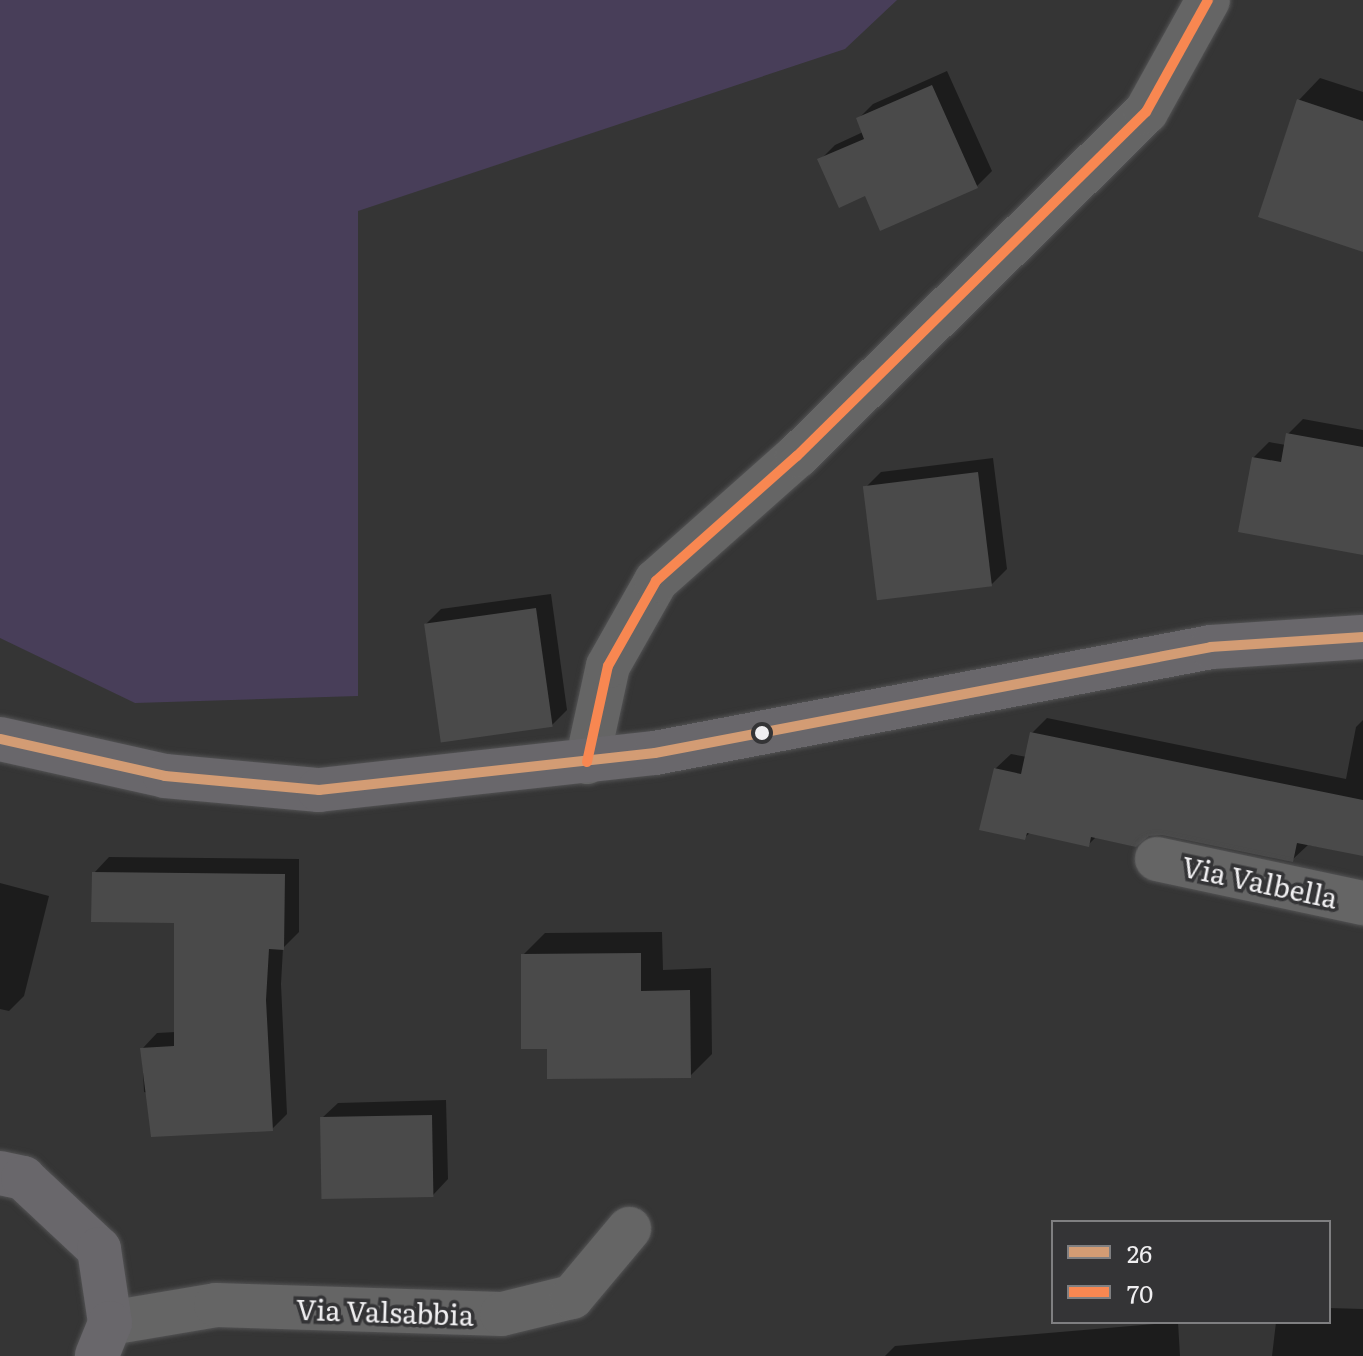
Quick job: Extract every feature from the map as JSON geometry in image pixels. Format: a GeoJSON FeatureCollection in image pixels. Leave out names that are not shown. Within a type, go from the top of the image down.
{"type":"FeatureCollection","features":[{"type":"Feature","properties":{"kind":"main road"},"geometry":{"type":"LineString","coordinates":[[0,739],[165,776],[319,790],[587,762],[1211,647],[1363,637]]}},
{"type":"Feature","properties":{"kind":"main road","name":"Via Valsabbia"},"geometry":{"type":"LineString","coordinates":[[0,1173],[23,1178],[99,1249],[103,1339]]}},
{"type":"Feature","properties":{"kind":"street"},"geometry":{"type":"LineString","coordinates":[[587,762],[608,666],[656,581],[797,456],[1146,112],[1208,0]]}},
{"type":"Feature","properties":{"kind":"street","name":"Via Valbella"},"geometry":{"type":"LineString","coordinates":[[1157,859],[1363,903]]}},
{"type":"Feature","properties":{"kind":"street","name":"Via Valsabbia"},"geometry":{"type":"LineString","coordinates":[[103,1339],[216,1305],[502,1314],[572,1297],[629,1229]]}},
{"type":"Feature","properties":{"kind":"shaded area"},"geometry":{"type":"Polygon","coordinates":[[[0,0],[897,0],[845,49],[358,211],[358,696],[135,703],[0,638],[0,0]]]}},
{"type":"Feature","properties":{"kind":"building"},"geometry":{"type":"Polygon","coordinates":[[[932,85],[978,188],[880,231],[865,196],[839,208],[817,159],[864,139],[856,118],[932,85]]]}},
{"type":"Feature","properties":{"kind":"building"},"geometry":{"type":"Polygon","coordinates":[[[1297,99],[1363,121],[1363,252],[1258,217],[1297,99]]]}},
{"type":"Feature","properties":{"kind":"building"},"geometry":{"type":"Polygon","coordinates":[[[1286,433],[1363,447],[1363,555],[1238,532],[1252,457],[1281,462],[1286,433]]]}},
{"type":"Feature","properties":{"kind":"building"},"geometry":{"type":"Polygon","coordinates":[[[978,472],[992,586],[877,600],[863,486],[978,472]]]}},
{"type":"Feature","properties":{"kind":"building"},"geometry":{"type":"Polygon","coordinates":[[[536,608],[553,727],[441,743],[424,624],[536,608]]]}},
{"type":"Feature","properties":{"kind":"building"},"geometry":{"type":"Polygon","coordinates":[[[1030,732],[1363,800],[1363,856],[1297,843],[1293,862],[1162,835],[1149,836],[1136,847],[1091,837],[1089,847],[1027,833],[1025,840],[979,830],[994,768],[1021,774],[1030,732]]]}},
{"type":"Feature","properties":{"kind":"building"},"geometry":{"type":"Polygon","coordinates":[[[92,872],[285,874],[284,950],[269,949],[266,1000],[273,1131],[151,1137],[140,1048],[174,1046],[174,923],[91,922],[92,872]]]}},
{"type":"Feature","properties":{"kind":"building"},"geometry":{"type":"Polygon","coordinates":[[[641,953],[641,991],[690,990],[691,1078],[547,1079],[547,1049],[521,1049],[521,954],[641,953]]]}},
{"type":"Feature","properties":{"kind":"building"},"geometry":{"type":"Polygon","coordinates":[[[432,1115],[433,1197],[321,1199],[320,1117],[432,1115]]]}},
{"type":"Feature","properties":{"kind":"transit line","name":"70"},"geometry":{"type":"LineString","coordinates":[[587,762],[608,666],[656,581],[797,456],[1146,112],[1208,0]]}},
{"type":"Feature","properties":{"kind":"transit line","name":"26"},"geometry":{"type":"LineString","coordinates":[[0,739],[165,776],[319,790],[655,753],[1211,647],[1363,637]]}}]}
